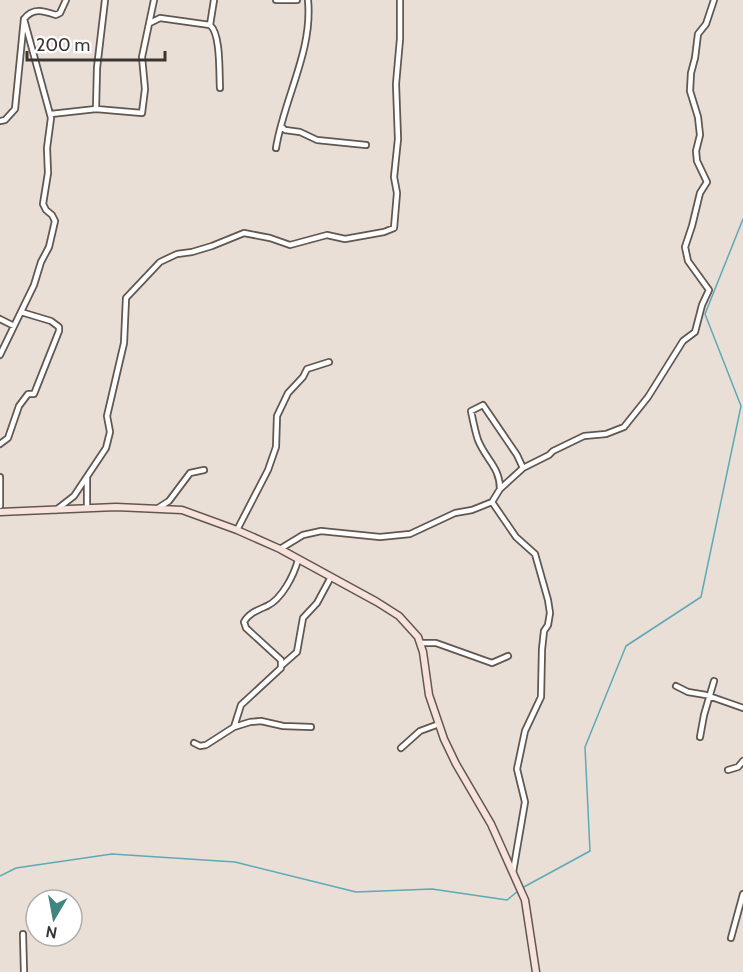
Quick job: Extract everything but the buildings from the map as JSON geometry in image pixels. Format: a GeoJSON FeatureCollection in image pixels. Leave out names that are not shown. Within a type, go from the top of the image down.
{"type":"FeatureCollection","features":[{"type":"Feature","properties":{"kind":"street"},"geometry":{"type":"LineString","coordinates":[[0,121],[5,120],[15,109],[24,19],[36,10],[56,15],[60,13],[66,0]]}},
{"type":"Feature","properties":{"kind":"street"},"geometry":{"type":"LineString","coordinates":[[96,109],[105,0]]}},
{"type":"Feature","properties":{"kind":"street"},"geometry":{"type":"LineString","coordinates":[[51,114],[96,109],[142,113],[145,89],[142,57],[154,0]]}},
{"type":"Feature","properties":{"kind":"street"},"geometry":{"type":"LineString","coordinates":[[210,25],[214,0]]}},
{"type":"Feature","properties":{"kind":"street"},"geometry":{"type":"LineString","coordinates":[[276,0],[297,0]]}},
{"type":"Feature","properties":{"kind":"street"},"geometry":{"type":"LineString","coordinates":[[276,148],[307,36],[308,0]]}},
{"type":"Feature","properties":{"kind":"street"},"geometry":{"type":"LineString","coordinates":[[56,510],[74,496],[100,459],[109,438],[107,416],[124,343],[126,298],[160,262],[177,254],[212,246],[244,233],[290,245],[327,235],[345,239],[394,228],[397,193],[394,177],[398,139],[396,84],[400,39],[400,0]]}},
{"type":"Feature","properties":{"kind":"street"},"geometry":{"type":"LineString","coordinates":[[280,549],[303,535],[321,531],[380,537],[410,534],[455,513],[472,510],[492,502],[500,489],[523,468],[584,436],[606,434],[624,427],[648,397],[683,341],[696,332],[702,305],[709,290],[688,261],[685,247],[693,226],[700,193],[707,182],[697,161],[696,151],[700,135],[699,117],[690,91],[691,73],[698,34],[706,24],[714,0]]}},
{"type":"Feature","properties":{"kind":"street"},"geometry":{"type":"LineString","coordinates":[[149,25],[153,20],[160,18],[210,25],[215,28],[220,88]]}},
{"type":"Feature","properties":{"kind":"street"},"geometry":{"type":"LineString","coordinates":[[0,356],[34,285],[41,262],[49,247],[55,221],[44,204],[47,185],[46,148],[51,114],[24,19]]}},
{"type":"Feature","properties":{"kind":"street"},"geometry":{"type":"LineString","coordinates":[[281,126],[317,140],[366,145]]}},
{"type":"Feature","properties":{"kind":"street"},"geometry":{"type":"LineString","coordinates":[[0,444],[8,438],[19,406],[28,394],[34,394],[59,331],[59,327],[51,321],[21,312]]}},
{"type":"Feature","properties":{"kind":"street"},"geometry":{"type":"LineString","coordinates":[[0,320],[14,326]]}},
{"type":"Feature","properties":{"kind":"street"},"geometry":{"type":"LineString","coordinates":[[237,530],[268,470],[276,447],[278,416],[288,393],[307,369],[329,362]]}},
{"type":"Feature","properties":{"kind":"street"},"geometry":{"type":"LineString","coordinates":[[500,489],[500,476],[477,438],[471,411],[483,405],[517,455],[523,468]]}},
{"type":"Feature","properties":{"kind":"street"},"geometry":{"type":"LineString","coordinates":[[158,508],[169,501],[190,473],[204,470]]}},
{"type":"Feature","properties":{"kind":"street"},"geometry":{"type":"LineString","coordinates":[[87,508],[88,474]]}},
{"type":"Feature","properties":{"kind":"street"},"geometry":{"type":"LineString","coordinates":[[0,477],[0,506]]}},
{"type":"Feature","properties":{"kind":"street"},"geometry":{"type":"LineString","coordinates":[[492,502],[516,537],[535,554],[550,613],[548,625],[544,631],[542,649],[541,697],[525,731],[518,769],[525,801],[513,873]]}},
{"type":"Feature","properties":{"kind":"street"},"geometry":{"type":"LineString","coordinates":[[0,512],[87,508],[182,510],[280,549],[399,616],[414,631],[420,643],[429,695],[439,724],[456,764],[491,824],[525,900],[536,972]]}},
{"type":"Feature","properties":{"kind":"street"},"geometry":{"type":"LineString","coordinates":[[281,666],[281,660],[246,628],[244,622],[247,617],[268,606],[278,597],[298,560]]}},
{"type":"Feature","properties":{"kind":"street"},"geometry":{"type":"LineString","coordinates":[[234,727],[241,705],[297,652],[303,618],[317,603],[331,577]]}},
{"type":"Feature","properties":{"kind":"street"},"geometry":{"type":"LineString","coordinates":[[420,643],[433,642],[444,645],[492,663],[507,656]]}},
{"type":"Feature","properties":{"kind":"street"},"geometry":{"type":"LineString","coordinates":[[700,737],[714,681]]}},
{"type":"Feature","properties":{"kind":"street"},"geometry":{"type":"LineString","coordinates":[[676,686],[688,692],[743,708]]}},
{"type":"Feature","properties":{"kind":"street"},"geometry":{"type":"LineString","coordinates":[[194,743],[200,746],[206,745],[234,727],[250,722],[261,721],[282,726],[311,727]]}},
{"type":"Feature","properties":{"kind":"street"},"geometry":{"type":"LineString","coordinates":[[401,748],[420,731],[439,724]]}},
{"type":"Feature","properties":{"kind":"street"},"geometry":{"type":"LineString","coordinates":[[728,770],[738,767],[743,761]]}},
{"type":"Feature","properties":{"kind":"street"},"geometry":{"type":"LineString","coordinates":[[731,938],[743,894]]}},
{"type":"Feature","properties":{"kind":"street"},"geometry":{"type":"LineString","coordinates":[[23,934],[24,972]]}},
{"type":"Feature","properties":{"kind":"waterway"},"geometry":{"type":"LineString","coordinates":[[522,888],[590,851],[585,747],[626,646],[701,597],[741,406],[705,314],[743,219]]}},
{"type":"Feature","properties":{"kind":"waterway"},"geometry":{"type":"LineString","coordinates":[[0,876],[16,868],[112,854],[235,862],[356,892],[432,889],[507,900],[518,891]]}}]}
